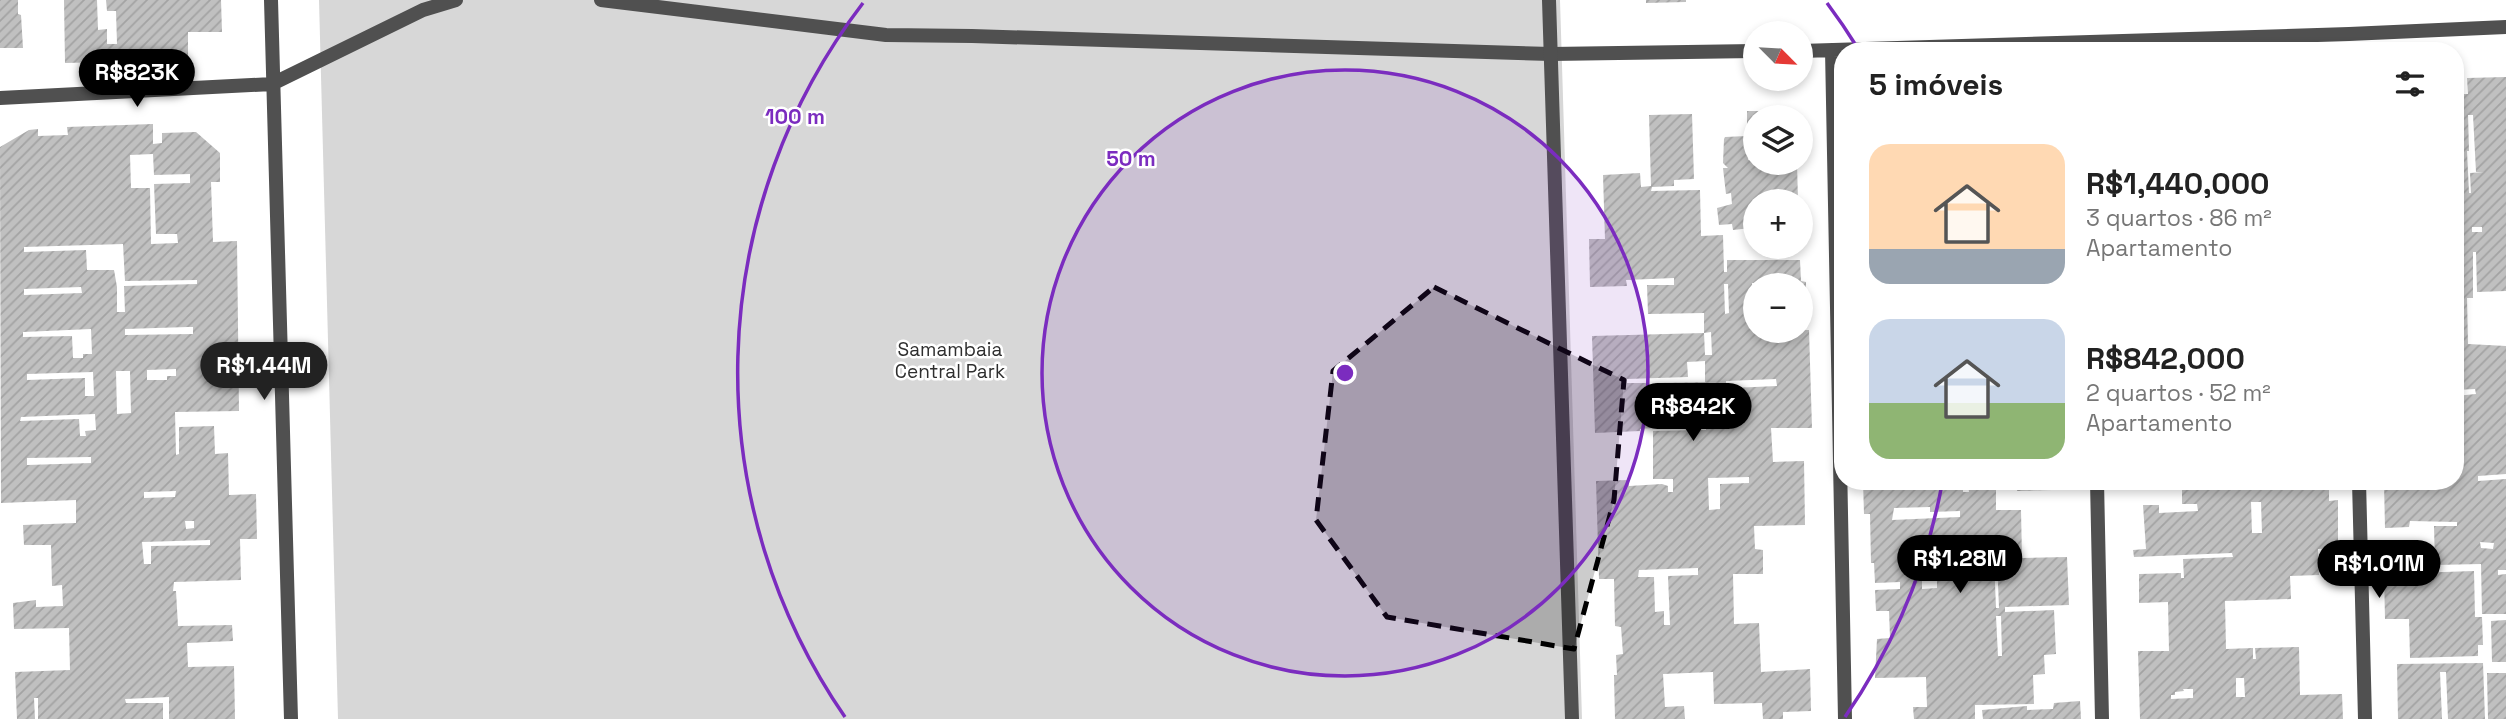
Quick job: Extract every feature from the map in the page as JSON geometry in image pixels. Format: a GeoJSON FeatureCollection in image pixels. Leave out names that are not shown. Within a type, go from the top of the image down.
{"type":"FeatureCollection","features":[{"type":"Feature","properties":{"kind":"street"},"geometry":{"type":"LineString","coordinates":[[271,0],[291,719]]}},
{"type":"Feature","properties":{"kind":"street"},"geometry":{"type":"LineString","coordinates":[[0,98],[272,84],[423,10],[456,0]]}},
{"type":"Feature","properties":{"kind":"street"},"geometry":{"type":"LineString","coordinates":[[601,0],[886,35],[1551,54],[1743,51]]}},
{"type":"Feature","properties":{"kind":"street"},"geometry":{"type":"LineString","coordinates":[[1549,0],[1572,719]]}},
{"type":"Feature","properties":{"kind":"street"},"geometry":{"type":"LineString","coordinates":[[2188,42],[2506,27]]}},
{"type":"Feature","properties":{"kind":"street"},"geometry":{"type":"LineString","coordinates":[[2348,34],[2348,42]]}},
{"type":"Feature","properties":{"kind":"street"},"geometry":{"type":"LineString","coordinates":[[1813,51],[1832,50],[1834,153]]}},
{"type":"Feature","properties":{"kind":"street"},"geometry":{"type":"LineString","coordinates":[[1841,490],[1845,719]]}},
{"type":"Feature","properties":{"kind":"street"},"geometry":{"type":"LineString","coordinates":[[2097,490],[2102,719]]}},
{"type":"Feature","properties":{"kind":"street"},"geometry":{"type":"LineString","coordinates":[[2359,490],[2365,719]]}},
{"type":"Feature","properties":{"kind":"highlighted area"},"geometry":{"type":"Polygon","coordinates":[[[1434,287],[1624,380],[1614,500],[1574,649],[1387,617],[1316,520],[1333,371],[1434,287]]]}},
{"type":"Feature","properties":{"kind":"green space","name":"Samambaia Central Park"},"geometry":{"type":"Polygon","coordinates":[[[319,0],[1560,0],[1582,719],[338,719],[319,0]]]}},
{"type":"Feature","properties":{"kind":"building"},"geometry":{"type":"Polygon","coordinates":[[[0,0],[18,0],[23,48],[0,48],[0,0]]]}},
{"type":"Feature","properties":{"kind":"building"},"geometry":{"type":"Polygon","coordinates":[[[64,0],[97,0],[98,30],[107,29],[107,44],[117,44],[116,11],[107,11],[106,0],[221,0],[222,32],[188,32],[188,60],[65,63],[64,0]]]}},
{"type":"Feature","properties":{"kind":"building"},"geometry":{"type":"Polygon","coordinates":[[[1646,0],[1686,0],[1686,2],[1646,3],[1646,0]]]}},
{"type":"Feature","properties":{"kind":"building"},"geometry":{"type":"Polygon","coordinates":[[[2506,77],[2506,291],[2477,292],[2476,252],[2473,252],[2473,298],[2467,298],[2468,344],[2506,346],[2506,474],[2478,476],[2478,481],[2506,479],[2506,570],[2498,570],[2498,575],[2506,574],[2506,614],[2482,614],[2481,564],[2435,565],[2434,526],[2457,526],[2457,522],[2410,521],[2409,527],[2385,528],[2384,490],[2464,490],[2464,395],[2476,394],[2475,389],[2464,390],[2464,94],[2468,94],[2467,78],[2506,77]],[[2468,115],[2469,193],[2470,173],[2484,172],[2476,172],[2473,115],[2468,115]],[[2472,227],[2472,232],[2482,232],[2482,227],[2472,227]],[[2480,542],[2481,548],[2493,549],[2494,543],[2480,542]]]}},
{"type":"Feature","properties":{"kind":"building"},"geometry":{"type":"Polygon","coordinates":[[[1692,114],[1694,179],[1674,180],[1674,186],[1652,187],[1651,191],[1700,190],[1701,236],[1723,235],[1724,272],[1727,272],[1727,260],[1800,260],[1801,273],[1743,273],[1743,343],[1809,343],[1812,428],[1771,428],[1773,462],[1804,461],[1805,525],[1754,526],[1755,549],[1763,550],[1763,574],[1733,574],[1734,624],[1759,623],[1761,672],[1810,669],[1811,711],[1783,712],[1783,719],[1763,719],[1762,703],[1714,704],[1713,672],[1663,674],[1665,707],[1684,706],[1685,719],[1615,719],[1614,675],[1617,675],[1616,655],[1623,654],[1621,627],[1615,626],[1614,579],[1599,579],[1596,481],[1629,480],[1629,486],[1662,484],[1668,486],[1668,492],[1673,492],[1673,479],[1653,479],[1653,431],[1706,430],[1706,424],[1595,433],[1592,336],[1704,333],[1704,313],[1648,314],[1647,285],[1674,285],[1674,278],[1626,280],[1627,286],[1590,287],[1589,239],[1605,239],[1603,175],[1640,173],[1641,187],[1651,186],[1649,115],[1692,114]],[[1724,284],[1725,314],[1729,313],[1728,284],[1724,284]],[[1711,332],[1704,333],[1705,355],[1712,355],[1711,332]],[[1705,361],[1687,362],[1688,377],[1627,379],[1627,383],[1648,383],[1648,386],[1655,386],[1655,383],[1705,382],[1705,361]],[[1776,379],[1726,381],[1727,429],[1731,429],[1732,388],[1777,386],[1776,379]],[[1749,477],[1708,478],[1709,510],[1720,509],[1720,484],[1749,483],[1749,477]],[[1698,568],[1639,570],[1638,577],[1654,577],[1655,612],[1664,611],[1664,625],[1670,625],[1668,576],[1698,575],[1698,568]]]}},
{"type":"Feature","properties":{"kind":"building"},"geometry":{"type":"Polygon","coordinates":[[[153,124],[153,144],[162,143],[162,133],[196,132],[220,153],[220,182],[211,182],[213,242],[237,241],[239,411],[175,412],[176,455],[179,454],[179,427],[214,426],[215,454],[228,453],[229,495],[256,494],[257,539],[240,539],[241,580],[174,582],[173,591],[176,591],[178,626],[232,625],[233,641],[187,643],[188,667],[234,666],[235,719],[169,719],[169,697],[125,699],[126,703],[163,703],[163,719],[38,719],[38,698],[34,698],[35,719],[17,719],[15,672],[70,670],[69,628],[14,629],[13,603],[36,600],[36,607],[63,606],[62,585],[52,586],[51,545],[24,545],[23,525],[76,523],[76,500],[1,503],[0,147],[29,130],[38,129],[38,136],[68,135],[67,127],[153,124]],[[153,154],[130,155],[131,188],[150,188],[151,244],[178,243],[177,234],[156,234],[154,184],[190,183],[190,174],[154,175],[153,154]],[[123,244],[24,247],[24,252],[86,250],[87,270],[114,270],[117,312],[125,312],[124,286],[197,284],[197,280],[125,281],[123,244]],[[81,287],[24,289],[24,295],[82,293],[81,287]],[[193,327],[125,329],[125,335],[193,334],[193,327]],[[91,329],[23,332],[23,337],[72,336],[73,358],[92,354],[91,329]],[[176,369],[147,370],[147,380],[167,380],[167,376],[176,376],[176,369]],[[116,371],[117,414],[131,413],[130,371],[116,371]],[[93,372],[27,374],[27,380],[85,378],[85,396],[94,396],[93,372]],[[95,414],[21,417],[20,421],[79,419],[80,436],[86,436],[85,431],[96,430],[95,414]],[[91,457],[27,458],[27,465],[91,463],[91,457]],[[176,491],[144,492],[144,498],[175,497],[176,491]],[[185,521],[186,529],[194,528],[194,521],[185,521]],[[210,540],[142,542],[144,564],[151,564],[151,546],[210,545],[210,540]]]}},
{"type":"Feature","properties":{"kind":"building"},"geometry":{"type":"Polygon","coordinates":[[[1743,136],[1743,175],[1797,175],[1798,189],[1743,189],[1743,229],[1733,230],[1732,224],[1719,225],[1717,208],[1732,204],[1731,193],[1726,194],[1723,168],[1728,168],[1723,163],[1725,137],[1743,136]]]}},
{"type":"Feature","properties":{"kind":"building"},"geometry":{"type":"Polygon","coordinates":[[[1863,490],[1996,490],[1996,510],[2021,510],[2022,558],[2067,557],[2069,605],[2005,607],[2005,612],[2054,610],[2056,654],[2044,655],[2045,674],[2033,675],[2034,704],[1975,705],[1975,719],[1914,719],[1913,707],[1927,707],[1926,677],[1875,678],[1877,639],[1890,638],[1889,611],[1876,611],[1875,590],[1900,589],[1900,582],[1875,583],[1874,563],[1871,563],[1870,514],[1864,514],[1863,490]],[[1930,507],[1894,508],[1892,520],[1960,517],[1960,511],[1930,512],[1930,507]],[[1959,539],[1959,560],[1970,560],[1970,540],[1959,539]],[[1994,559],[1996,608],[1999,608],[1997,559],[1994,559]],[[1922,581],[1922,589],[1937,588],[1937,581],[1922,581]],[[1996,616],[1998,656],[2002,656],[2001,616],[1996,616]]]}},
{"type":"Feature","properties":{"kind":"building"},"geometry":{"type":"Polygon","coordinates":[[[2182,490],[2329,490],[2329,501],[2338,500],[2338,548],[2318,549],[2319,575],[2290,576],[2291,599],[2225,601],[2226,649],[2253,648],[2253,659],[2256,659],[2255,648],[2299,647],[2300,695],[2342,694],[2343,719],[2140,719],[2138,651],[2169,651],[2168,602],[2139,603],[2139,574],[2181,573],[2181,578],[2184,578],[2183,559],[2233,557],[2232,553],[2134,557],[2133,550],[2146,549],[2143,505],[2159,505],[2159,513],[2198,511],[2197,504],[2182,504],[2182,490]],[[2251,502],[2252,533],[2262,533],[2261,502],[2251,502]],[[2236,678],[2236,697],[2245,697],[2244,678],[2236,678]],[[2183,689],[2184,691],[2171,695],[2171,699],[2193,698],[2193,689],[2183,689]]]}},
{"type":"Feature","properties":{"kind":"building"},"geometry":{"type":"Polygon","coordinates":[[[2474,571],[2475,617],[2482,617],[2483,645],[2478,645],[2478,656],[2410,658],[2409,619],[2385,619],[2384,574],[2474,571]]]}},
{"type":"Feature","properties":{"kind":"building"},"geometry":{"type":"Polygon","coordinates":[[[2506,620],[2506,662],[2492,662],[2491,621],[2506,620]]]}},
{"type":"Feature","properties":{"kind":"building"},"geometry":{"type":"Polygon","coordinates":[[[2483,663],[2485,719],[2448,719],[2446,672],[2440,672],[2442,719],[2398,719],[2397,664],[2483,663]]]}},
{"type":"Feature","properties":{"kind":"building"},"geometry":{"type":"Polygon","coordinates":[[[2487,673],[2506,673],[2506,719],[2488,719],[2487,673]]]}},
{"type":"Feature","properties":{"kind":"building"},"geometry":{"type":"Polygon","coordinates":[[[2080,701],[2081,719],[1983,719],[1982,710],[2027,706],[2027,710],[2053,709],[2054,703],[2080,701]]]}}]}
